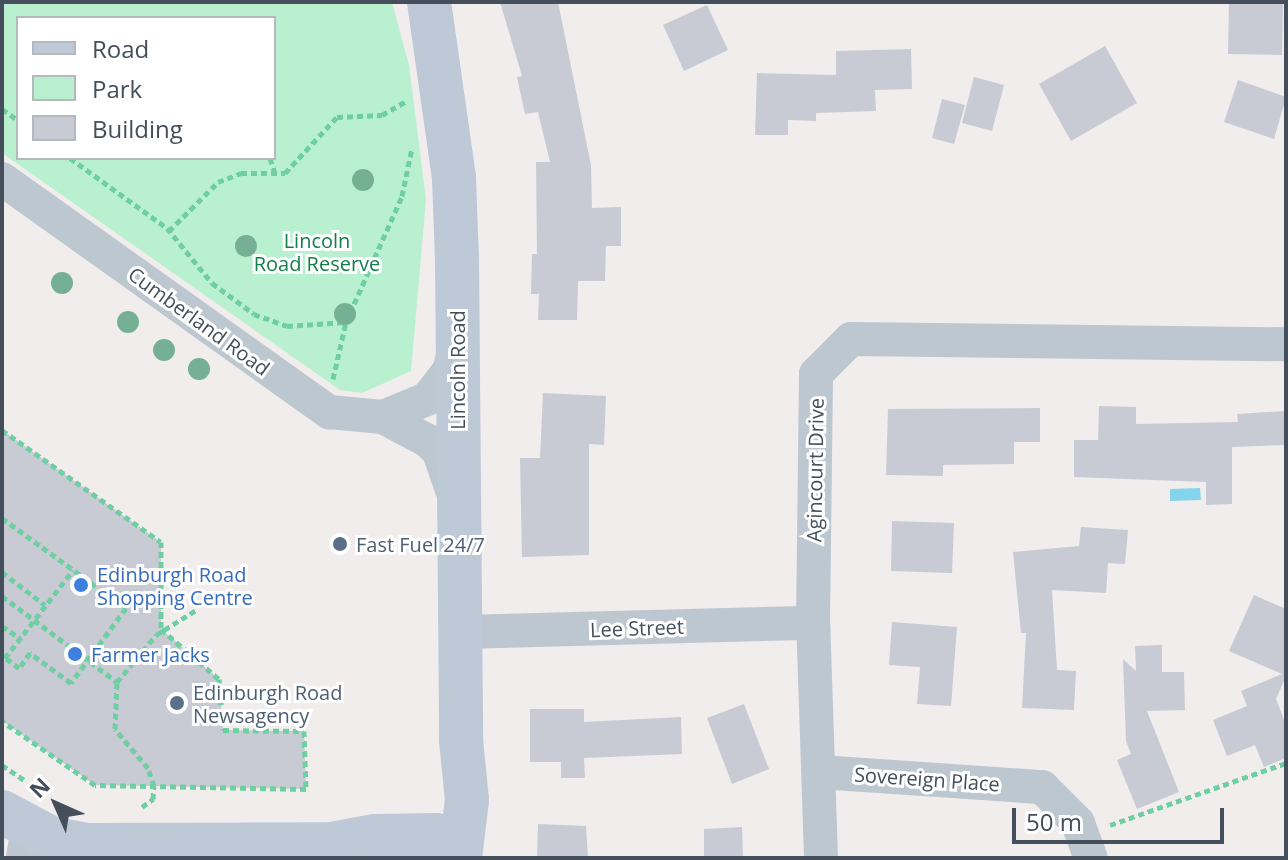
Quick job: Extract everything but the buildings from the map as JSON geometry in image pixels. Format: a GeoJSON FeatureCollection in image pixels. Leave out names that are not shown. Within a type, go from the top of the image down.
{"type":"FeatureCollection","features":[{"type":"Feature","properties":{"kind":"street","name":"Lincoln Road"},"geometry":{"type":"LineString","coordinates":[[429,2],[454,178],[457,340],[454,424],[461,740],[445,851]]}},
{"type":"Feature","properties":{"kind":"street","name":"Cumberland Road"},"geometry":{"type":"LineString","coordinates":[[2,179],[329,412]]}},
{"type":"Feature","properties":{"kind":"street","name":"Agincourt Drive"},"geometry":{"type":"LineString","coordinates":[[821,858],[813,623],[816,374],[851,339],[1286,344]]}},
{"type":"Feature","properties":{"kind":"street"},"geometry":{"type":"LineString","coordinates":[[401,419],[442,381],[457,340]]}},
{"type":"Feature","properties":{"kind":"street"},"geometry":{"type":"LineString","coordinates":[[329,412],[454,424]]}},
{"type":"Feature","properties":{"kind":"street"},"geometry":{"type":"LineString","coordinates":[[401,419],[439,452],[457,506]]}},
{"type":"Feature","properties":{"kind":"street","name":"Lee Street"},"geometry":{"type":"LineString","coordinates":[[461,632],[813,623]]}},
{"type":"Feature","properties":{"kind":"street","name":"Sovereign Place"},"geometry":{"type":"LineString","coordinates":[[820,772],[1042,787],[1078,823],[1086,846]]}},
{"type":"Feature","properties":{"kind":"street"},"geometry":{"type":"LineString","coordinates":[[18,833],[87,845],[332,844],[373,857],[445,851]]}},
{"type":"Feature","properties":{"kind":"path"},"geometry":{"type":"LineString","coordinates":[[169,231],[218,182],[254,171],[276,176],[296,165],[337,117],[382,115],[410,96],[411,112]]}},
{"type":"Feature","properties":{"kind":"path"},"geometry":{"type":"LineString","coordinates":[[329,412],[346,322],[402,196],[413,143]]}},
{"type":"Feature","properties":{"kind":"path"},"geometry":{"type":"LineString","coordinates":[[73,160],[169,231],[212,283],[254,314],[308,328],[346,322]]}},
{"type":"Feature","properties":{"kind":"path"},"geometry":{"type":"LineString","coordinates":[[271,160],[276,176]]}},
{"type":"Feature","properties":{"kind":"path"},"geometry":{"type":"LineString","coordinates":[[2,430],[161,542],[162,630],[219,679],[223,730],[304,731],[306,789],[95,785],[2,721]]}},
{"type":"Feature","properties":{"kind":"path"},"geometry":{"type":"LineString","coordinates":[[2,518],[126,608],[71,683],[30,653],[19,668],[4,657],[73,570]]}},
{"type":"Feature","properties":{"kind":"path"},"geometry":{"type":"LineString","coordinates":[[2,572],[45,605]]}},
{"type":"Feature","properties":{"kind":"path"},"geometry":{"type":"LineString","coordinates":[[2,596],[117,682]]}},
{"type":"Feature","properties":{"kind":"path"},"geometry":{"type":"LineString","coordinates":[[134,810],[153,799],[154,786],[148,768],[115,729],[117,682],[162,630],[196,610]]}},
{"type":"Feature","properties":{"kind":"path"},"geometry":{"type":"LineString","coordinates":[[2,626],[20,638]]}},
{"type":"Feature","properties":{"kind":"path"},"geometry":{"type":"LineString","coordinates":[[1086,846],[1286,763]]}},
{"type":"Feature","properties":{"kind":"green space","name":"Lincoln Road Reserve"},"geometry":{"type":"Polygon","coordinates":[[[2,2],[392,2],[409,65],[426,200],[411,371],[362,393],[340,390],[2,153],[2,2]]]}},
{"type":"Feature","properties":{"kind":"water"},"geometry":{"type":"Polygon","coordinates":[[[1200,488],[1201,500],[1170,501],[1170,489],[1200,488]]]}},
{"type":"Feature","properties":{"kind":"place","name":"Fast Fuel 24/7"},"geometry":{"type":"Point","coordinates":[340,544]}},
{"type":"Feature","properties":{"kind":"place","name":"Edinburgh Road Shopping Centre"},"geometry":{"type":"Point","coordinates":[81,585]}},
{"type":"Feature","properties":{"kind":"place","name":"Farmer Jacks"},"geometry":{"type":"Point","coordinates":[75,654]}},
{"type":"Feature","properties":{"kind":"place","name":"Edinburgh Road Newsagency"},"geometry":{"type":"Point","coordinates":[177,703]}}]}
